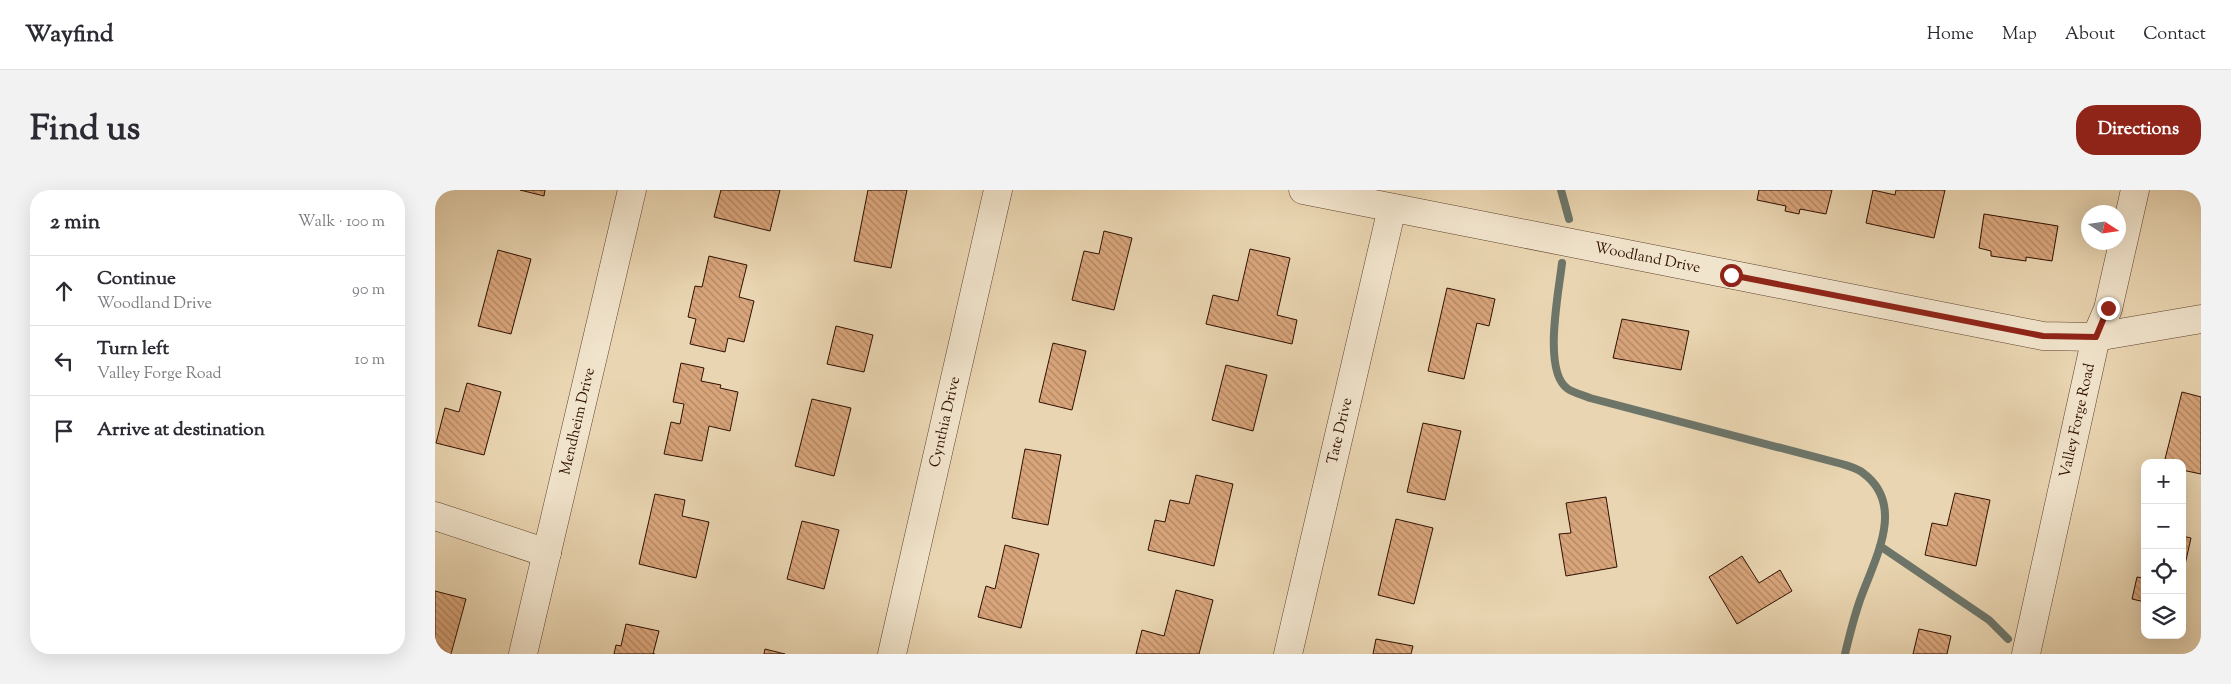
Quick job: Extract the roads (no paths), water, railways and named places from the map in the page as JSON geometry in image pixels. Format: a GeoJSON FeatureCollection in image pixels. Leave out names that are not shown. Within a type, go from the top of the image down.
{"type":"FeatureCollection","features":[{"type":"Feature","properties":{"kind":"street","name":"Mendheim Drive"},"geometry":{"type":"LineString","coordinates":[[523,654],[632,190]]}},
{"type":"Feature","properties":{"kind":"street","name":"Cynthia Drive"},"geometry":{"type":"LineString","coordinates":[[891,654],[998,190]]}},
{"type":"Feature","properties":{"kind":"street","name":"Woodland Drive"},"geometry":{"type":"LineString","coordinates":[[1303,190],[2043,336],[2096,337],[2201,319]]}},
{"type":"Feature","properties":{"kind":"street","name":"Valley Forge Road"},"geometry":{"type":"LineString","coordinates":[[2026,654],[2096,337],[2108,308],[2135,190]]}},
{"type":"Feature","properties":{"kind":"street","name":"Tate Drive"},"geometry":{"type":"LineString","coordinates":[[1288,654],[1392,208]]}},
{"type":"Feature","properties":{"kind":"street"},"geometry":{"type":"LineString","coordinates":[[435,516],[547,553]]}},
{"type":"Feature","properties":{"kind":"waterway"},"geometry":{"type":"LineString","coordinates":[[1561,190],[1569,219]]}},
{"type":"Feature","properties":{"kind":"waterway"},"geometry":{"type":"LineString","coordinates":[[1562,263],[1554,330],[1554,349],[1560,380],[1568,389],[1590,398],[1855,468],[1861,471],[1875,485],[1882,499],[1885,514],[1884,529],[1875,561],[1855,615],[1845,654]]}},
{"type":"Feature","properties":{"kind":"waterway"},"geometry":{"type":"LineString","coordinates":[[1880,546],[1989,620],[2008,639]]}}]}
